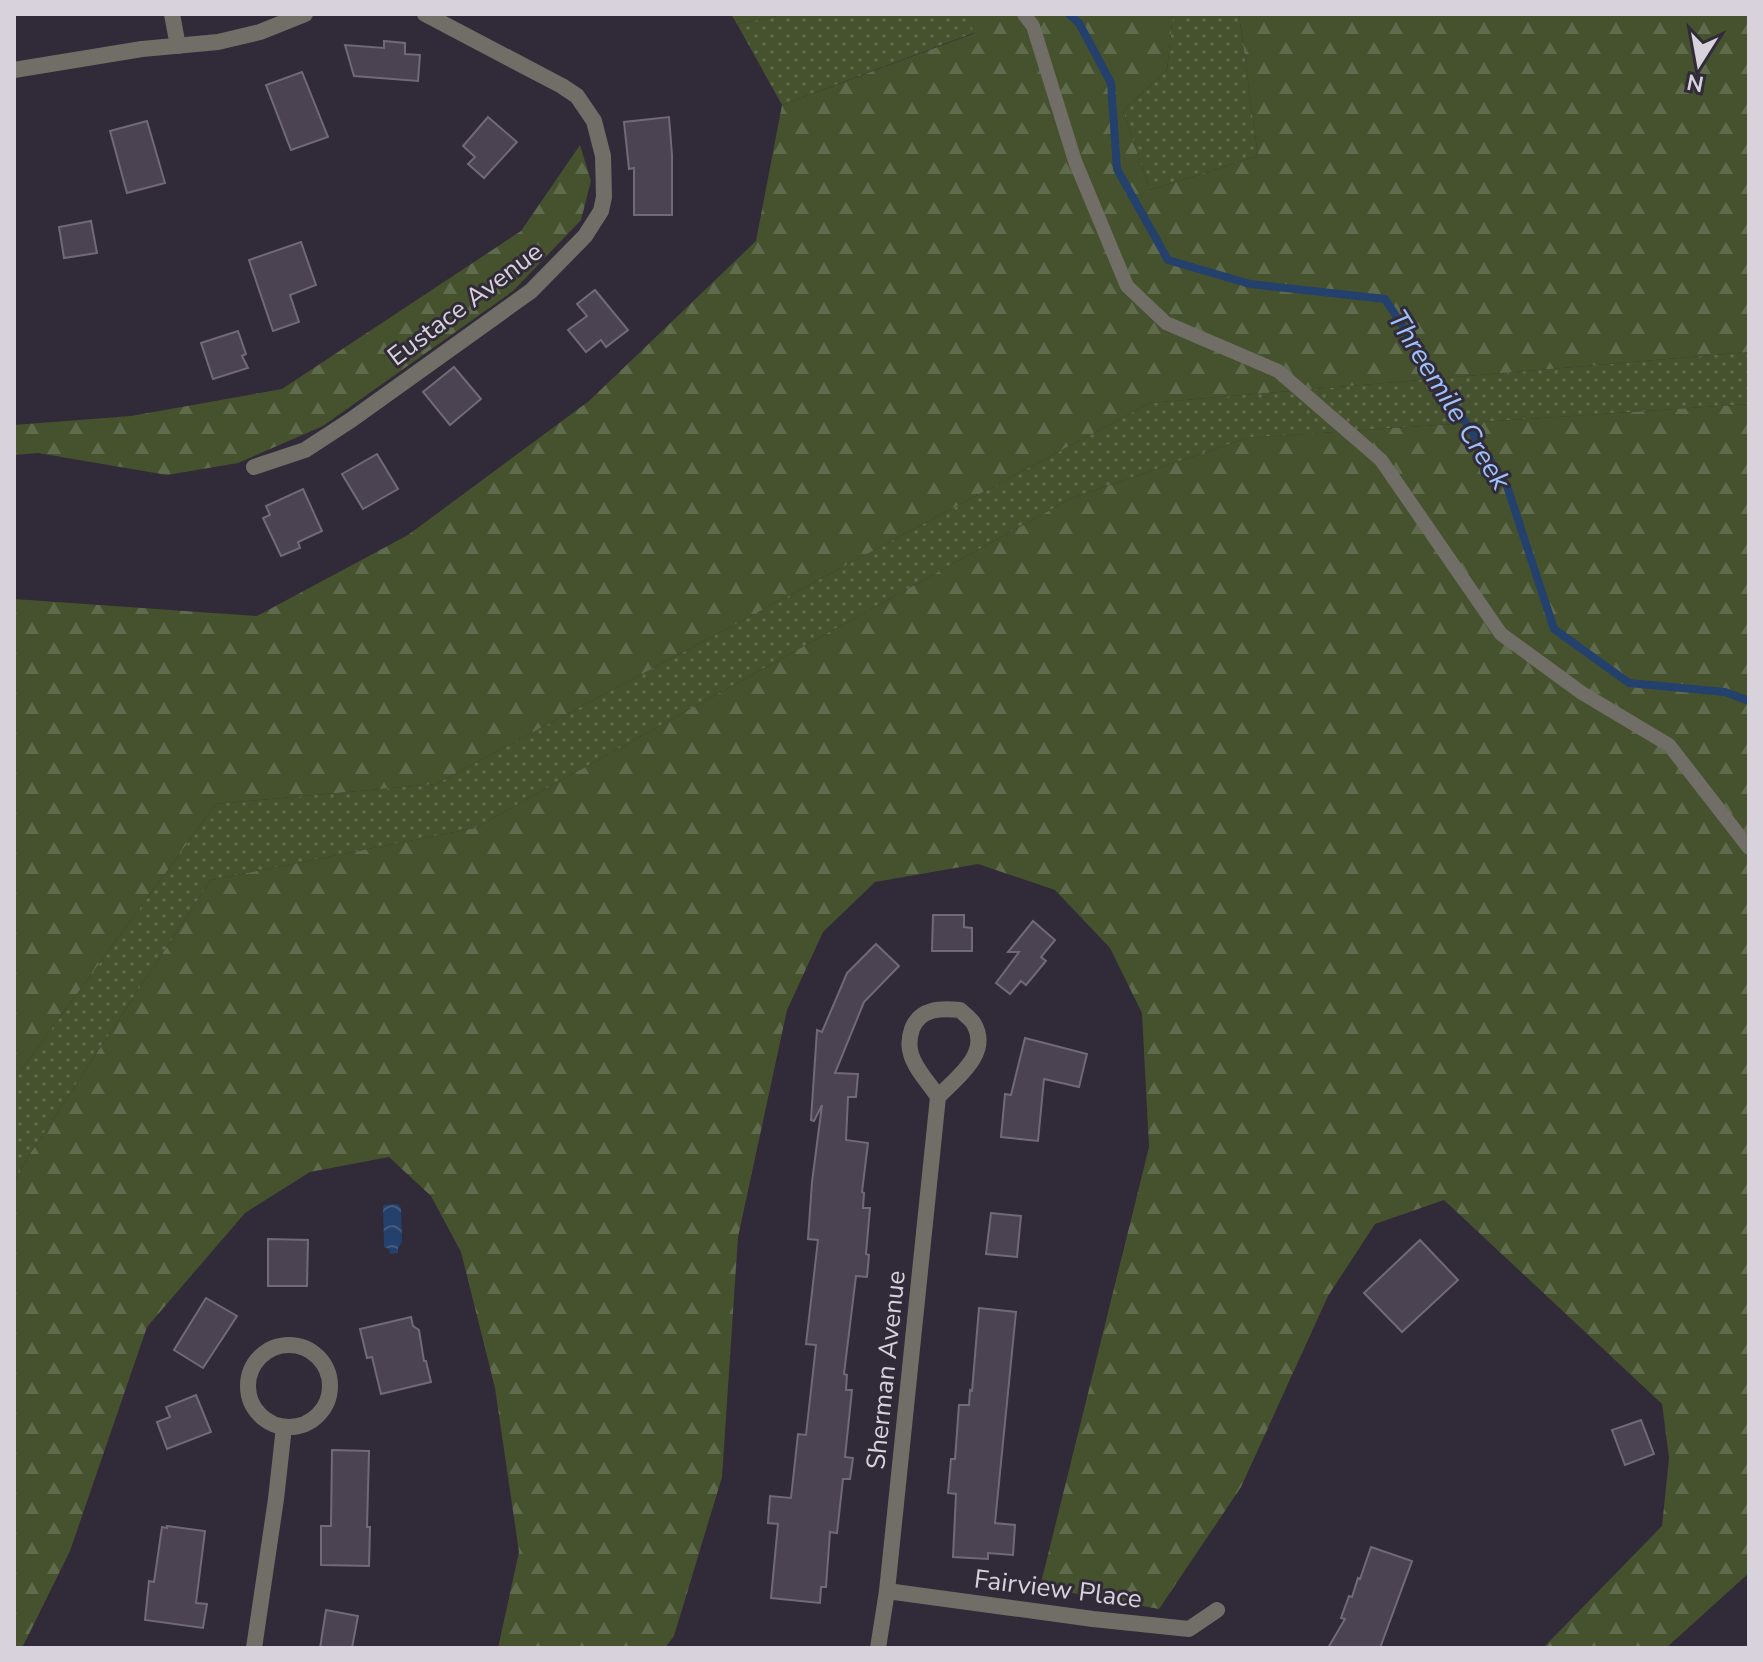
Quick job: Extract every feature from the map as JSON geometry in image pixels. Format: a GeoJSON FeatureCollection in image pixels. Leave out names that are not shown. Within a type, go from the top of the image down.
{"type":"FeatureCollection","features":[{"type":"Feature","properties":{"kind":"street"},"geometry":{"type":"LineString","coordinates":[[172,14],[178,46]]}},
{"type":"Feature","properties":{"kind":"street"},"geometry":{"type":"LineString","coordinates":[[14,70],[142,49],[218,42],[260,32],[305,14]]}},
{"type":"Feature","properties":{"kind":"street","name":"Eustace Avenue"},"geometry":{"type":"LineString","coordinates":[[254,467],[305,450],[531,291],[585,236],[601,211],[604,197],[603,156],[594,121],[577,96],[425,14]]}},
{"type":"Feature","properties":{"kind":"street"},"geometry":{"type":"LineString","coordinates":[[942,1008],[960,1010],[974,1024],[979,1043],[973,1062],[938,1097],[911,1056],[909,1040],[914,1023],[925,1012],[942,1008]]}},
{"type":"Feature","properties":{"kind":"street","name":"Sherman Avenue"},"geometry":{"type":"LineString","coordinates":[[878,1648],[887,1591],[938,1097]]}},
{"type":"Feature","properties":{"kind":"street"},"geometry":{"type":"LineString","coordinates":[[295,1345],[308,1349],[325,1365],[330,1377],[330,1390],[320,1414],[309,1422],[284,1427],[263,1418],[254,1408],[247,1384],[257,1358],[268,1349],[295,1345]]}},
{"type":"Feature","properties":{"kind":"street"},"geometry":{"type":"LineString","coordinates":[[254,1648],[284,1427]]}},
{"type":"Feature","properties":{"kind":"street","name":"Fairview Place"},"geometry":{"type":"LineString","coordinates":[[887,1591],[1189,1629],[1217,1610]]}},
{"type":"Feature","properties":{"kind":"lane"},"geometry":{"type":"LineString","coordinates":[[1024,14],[1033,26],[1075,161],[1127,286],[1166,323],[1278,371],[1381,460],[1501,634],[1582,693],[1669,745],[1749,848]]}},
{"type":"Feature","properties":{"kind":"green space"},"geometry":{"type":"Polygon","coordinates":[[[731,14],[788,14],[737,24],[731,14]]]}},
{"type":"Feature","properties":{"kind":"green space"},"geometry":{"type":"Polygon","coordinates":[[[788,14],[964,14],[976,32],[782,105],[737,24],[788,14]]]}},
{"type":"Feature","properties":{"kind":"green space"},"geometry":{"type":"Polygon","coordinates":[[[964,14],[1173,14],[1167,70],[1123,111],[1150,190],[1258,156],[1239,14],[1749,14],[1749,352],[1150,403],[436,784],[216,804],[14,1080],[14,599],[257,616],[408,535],[589,401],[756,241],[782,105],[975,33],[964,14]]]}},
{"type":"Feature","properties":{"kind":"green space"},"geometry":{"type":"Polygon","coordinates":[[[1173,14],[1239,14],[1258,156],[1150,190],[1123,111],[1167,70],[1173,14]]]}},
{"type":"Feature","properties":{"kind":"green space"},"geometry":{"type":"Polygon","coordinates":[[[580,145],[591,181],[581,220],[513,291],[323,426],[238,463],[167,475],[38,453],[14,455],[14,425],[131,416],[282,389],[521,231],[580,145]]]}},
{"type":"Feature","properties":{"kind":"green space"},"geometry":{"type":"Polygon","coordinates":[[[1749,352],[1749,404],[1247,438],[1072,498],[475,828],[211,880],[14,1183],[14,1080],[216,804],[436,784],[1150,403],[1749,352]]]}},
{"type":"Feature","properties":{"kind":"green space"},"geometry":{"type":"Polygon","coordinates":[[[1749,404],[1749,1573],[1666,1648],[1543,1648],[1662,1526],[1669,1458],[1662,1404],[1444,1200],[1375,1224],[1328,1296],[1241,1487],[1159,1609],[1040,1587],[1149,1147],[1142,1013],[1110,948],[1055,890],[978,864],[875,882],[823,932],[787,1010],[738,1237],[722,1477],[674,1636],[665,1648],[498,1648],[519,1552],[495,1388],[461,1252],[431,1196],[389,1157],[310,1172],[245,1213],[147,1327],[70,1551],[22,1648],[14,1648],[14,1183],[211,880],[475,828],[1072,498],[1247,438],[1749,404]]]}},
{"type":"Feature","properties":{"kind":"water"},"geometry":{"type":"Polygon","coordinates":[[[398,1204],[401,1208],[402,1242],[398,1253],[390,1254],[389,1249],[384,1247],[383,1206],[398,1204]]]}},
{"type":"Feature","properties":{"kind":"building"},"geometry":{"type":"Polygon","coordinates":[[[384,41],[405,43],[405,54],[420,55],[418,81],[354,76],[345,45],[384,48],[384,41]]]}},
{"type":"Feature","properties":{"kind":"building"},"geometry":{"type":"Polygon","coordinates":[[[302,72],[328,137],[291,150],[266,85],[302,72]]]}},
{"type":"Feature","properties":{"kind":"building"},"geometry":{"type":"Polygon","coordinates":[[[488,117],[517,142],[484,178],[468,164],[475,157],[463,146],[488,117]]]}},
{"type":"Feature","properties":{"kind":"building"},"geometry":{"type":"Polygon","coordinates":[[[669,117],[672,215],[634,215],[634,168],[629,169],[624,122],[669,117]]]}},
{"type":"Feature","properties":{"kind":"building"},"geometry":{"type":"Polygon","coordinates":[[[147,121],[165,183],[127,193],[110,131],[147,121]]]}},
{"type":"Feature","properties":{"kind":"building"},"geometry":{"type":"Polygon","coordinates":[[[91,221],[97,253],[64,258],[59,227],[91,221]]]}},
{"type":"Feature","properties":{"kind":"building"},"geometry":{"type":"Polygon","coordinates":[[[301,242],[316,285],[290,295],[299,322],[273,331],[249,260],[301,242]]]}},
{"type":"Feature","properties":{"kind":"building"},"geometry":{"type":"Polygon","coordinates":[[[595,290],[628,330],[606,347],[601,340],[586,352],[568,330],[587,316],[577,304],[595,290]]]}},
{"type":"Feature","properties":{"kind":"building"},"geometry":{"type":"Polygon","coordinates":[[[238,331],[246,354],[242,356],[248,368],[213,379],[201,343],[238,331]]]}},
{"type":"Feature","properties":{"kind":"building"},"geometry":{"type":"Polygon","coordinates":[[[454,367],[481,399],[450,425],[423,392],[454,367]]]}},
{"type":"Feature","properties":{"kind":"building"},"geometry":{"type":"Polygon","coordinates":[[[377,454],[398,489],[363,509],[342,474],[377,454]]]}},
{"type":"Feature","properties":{"kind":"building"},"geometry":{"type":"Polygon","coordinates":[[[303,489],[322,531],[298,542],[300,548],[281,556],[263,518],[270,515],[266,506],[303,489]]]}},
{"type":"Feature","properties":{"kind":"building"},"geometry":{"type":"Polygon","coordinates":[[[933,915],[964,915],[964,927],[972,928],[972,951],[932,951],[933,915]]]}},
{"type":"Feature","properties":{"kind":"building"},"geometry":{"type":"Polygon","coordinates":[[[1033,921],[1055,940],[1041,957],[1046,961],[1026,985],[1021,981],[1010,994],[996,983],[1019,952],[1008,952],[1033,921]]]}},
{"type":"Feature","properties":{"kind":"building"},"geometry":{"type":"Polygon","coordinates":[[[876,944],[899,966],[864,1002],[835,1073],[858,1074],[856,1097],[848,1097],[846,1140],[868,1143],[862,1192],[863,1208],[870,1208],[867,1277],[856,1276],[844,1374],[847,1375],[846,1390],[852,1390],[845,1457],[853,1458],[850,1479],[843,1479],[837,1533],[830,1532],[826,1587],[821,1587],[820,1603],[771,1598],[778,1524],[768,1523],[770,1496],[791,1498],[798,1434],[806,1435],[816,1345],[806,1344],[818,1240],[808,1239],[822,1105],[814,1121],[811,1120],[817,1030],[822,1032],[847,973],[876,944]]]}},
{"type":"Feature","properties":{"kind":"building"},"geometry":{"type":"Polygon","coordinates":[[[1025,1038],[1087,1054],[1079,1087],[1044,1079],[1038,1141],[1001,1137],[1005,1094],[1011,1095],[1025,1038]]]}},
{"type":"Feature","properties":{"kind":"building"},"geometry":{"type":"Polygon","coordinates":[[[991,1213],[1021,1216],[1017,1257],[986,1254],[991,1213]]]}},
{"type":"Feature","properties":{"kind":"building"},"geometry":{"type":"Polygon","coordinates":[[[268,1239],[308,1240],[307,1286],[268,1286],[268,1239]]]}},
{"type":"Feature","properties":{"kind":"building"},"geometry":{"type":"Polygon","coordinates":[[[1420,1240],[1458,1280],[1402,1332],[1364,1293],[1420,1240]]]}},
{"type":"Feature","properties":{"kind":"building"},"geometry":{"type":"Polygon","coordinates":[[[206,1298],[237,1316],[203,1368],[174,1350],[206,1298]]]}},
{"type":"Feature","properties":{"kind":"building"},"geometry":{"type":"Polygon","coordinates":[[[979,1308],[1016,1312],[995,1523],[1015,1525],[1013,1555],[988,1553],[988,1559],[953,1557],[956,1494],[948,1493],[951,1459],[955,1459],[959,1405],[969,1405],[972,1391],[979,1308]]]}},
{"type":"Feature","properties":{"kind":"building"},"geometry":{"type":"Polygon","coordinates":[[[411,1317],[413,1326],[419,1330],[431,1382],[381,1394],[372,1357],[367,1358],[360,1329],[411,1317]]]}},
{"type":"Feature","properties":{"kind":"building"},"geometry":{"type":"Polygon","coordinates":[[[196,1395],[211,1432],[167,1449],[157,1422],[170,1417],[166,1407],[196,1395]]]}},
{"type":"Feature","properties":{"kind":"building"},"geometry":{"type":"Polygon","coordinates":[[[1641,1420],[1654,1454],[1625,1465],[1612,1430],[1641,1420]]]}},
{"type":"Feature","properties":{"kind":"building"},"geometry":{"type":"Polygon","coordinates":[[[332,1450],[369,1451],[369,1566],[321,1565],[321,1526],[331,1526],[332,1450]]]}},
{"type":"Feature","properties":{"kind":"building"},"geometry":{"type":"Polygon","coordinates":[[[162,1527],[205,1531],[196,1603],[207,1604],[203,1628],[145,1620],[149,1581],[154,1582],[162,1527]]]}},
{"type":"Feature","properties":{"kind":"building"},"geometry":{"type":"Polygon","coordinates":[[[1371,1547],[1412,1561],[1380,1648],[1328,1648],[1345,1619],[1341,1618],[1371,1547]]]}},
{"type":"Feature","properties":{"kind":"building"},"geometry":{"type":"Polygon","coordinates":[[[326,1610],[358,1616],[352,1648],[320,1648],[326,1610]]]}},
{"type":"Feature","properties":{"kind":"waterway","name":"Threemile Creek"},"geometry":{"type":"LineString","coordinates":[[1069,14],[1079,23],[1111,83],[1117,169],[1168,260],[1250,284],[1385,299],[1507,486],[1554,629],[1629,683],[1725,692],[1749,701]]}}]}
